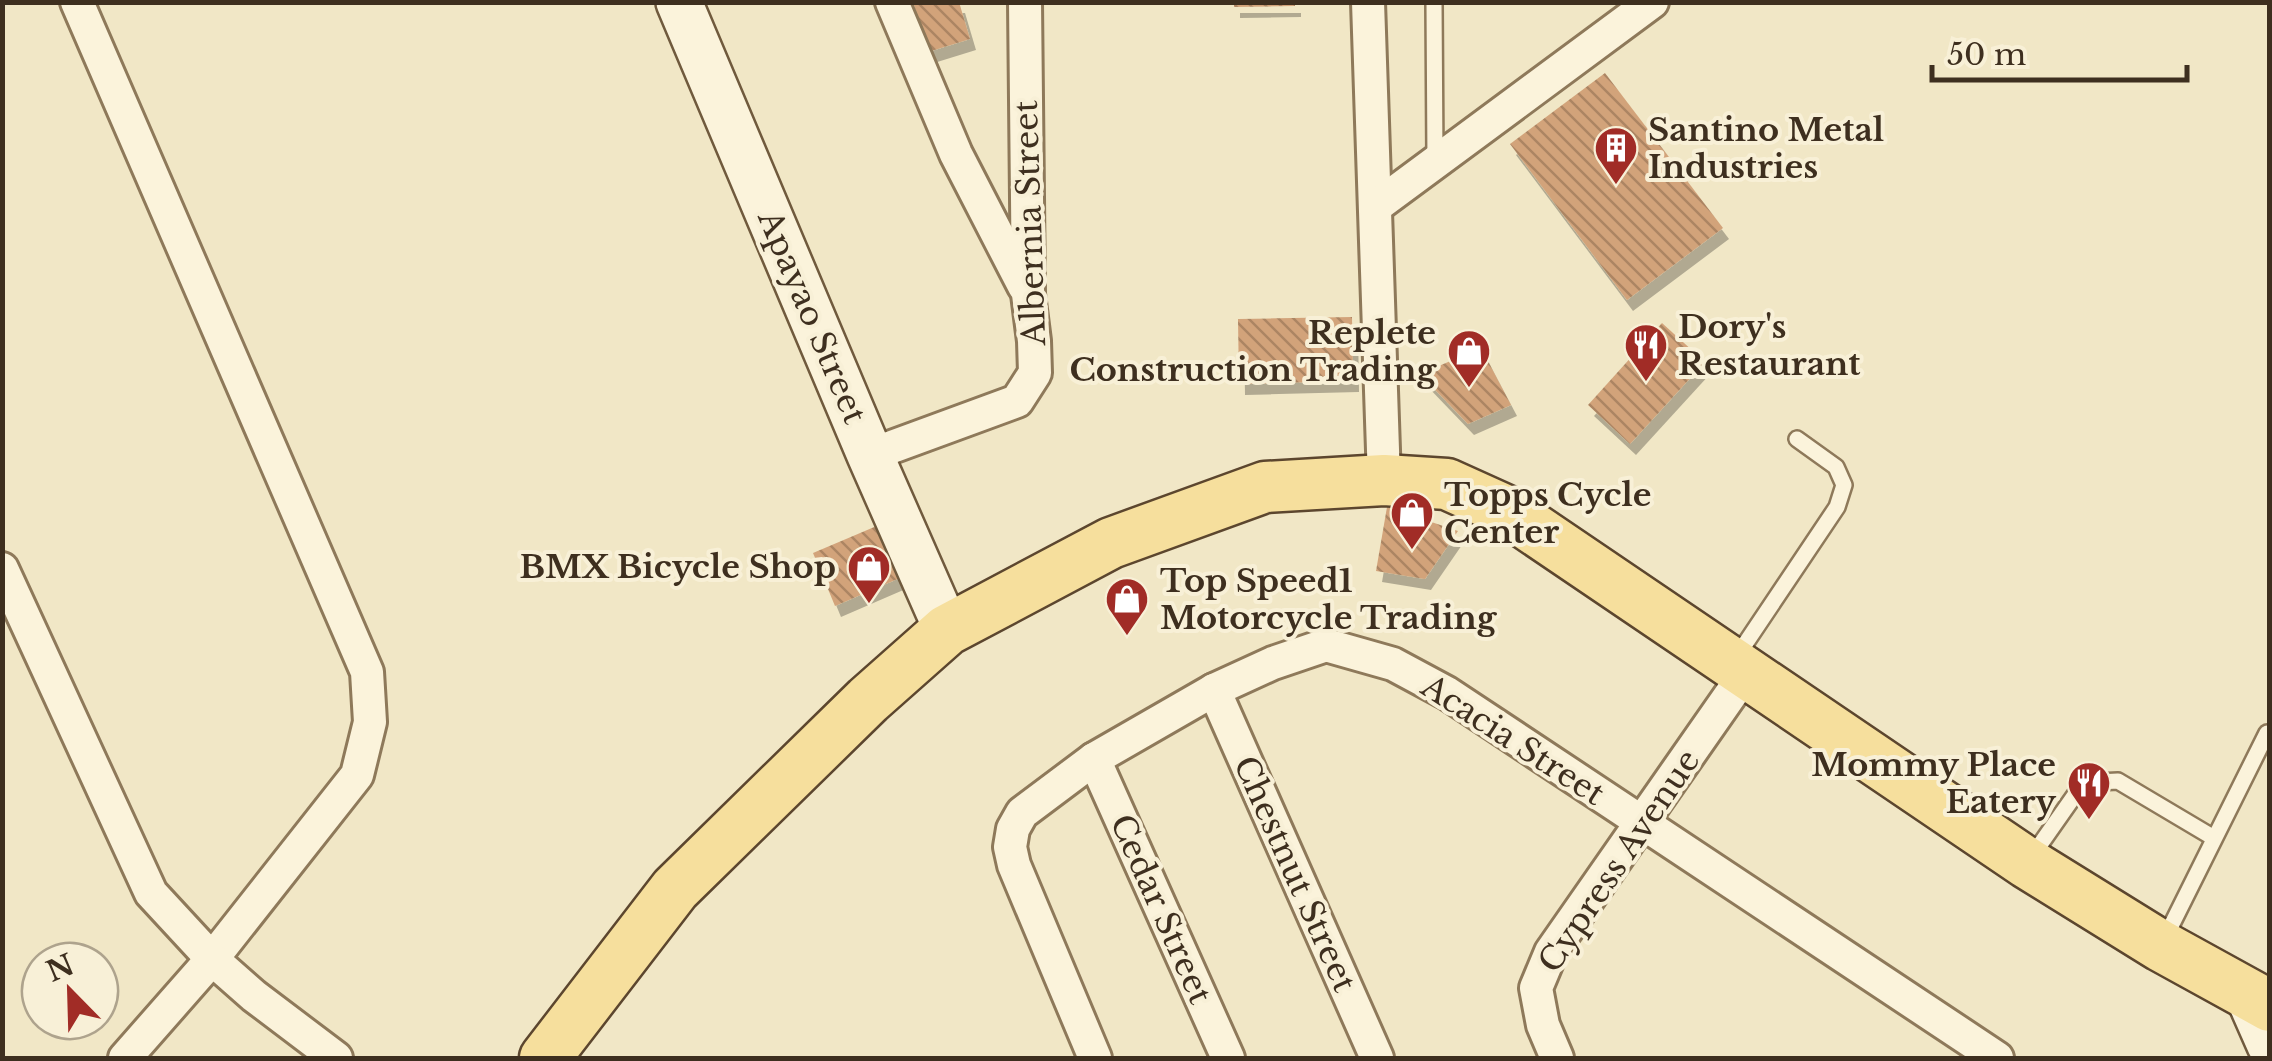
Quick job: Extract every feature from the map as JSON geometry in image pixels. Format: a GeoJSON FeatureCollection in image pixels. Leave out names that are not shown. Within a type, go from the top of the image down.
{"type":"FeatureCollection","features":[{"type":"Feature","properties":{"kind":"main road"},"geometry":{"type":"LineString","coordinates":[[545,1058],[676,888],[868,700],[948,630],[1111,543],[1265,487],[1384,480],[1447,484],[1509,512],[2027,863],[2259,1001]]}},
{"type":"Feature","properties":{"kind":"street"},"geometry":{"type":"LineString","coordinates":[[77,2],[368,672],[370,722],[358,775],[212,959],[125,1058]]}},
{"type":"Feature","properties":{"kind":"street","name":"Apayao Street"},"geometry":{"type":"LineString","coordinates":[[679,2],[948,630]]}},
{"type":"Feature","properties":{"kind":"street"},"geometry":{"type":"LineString","coordinates":[[892,2],[956,154],[1028,294]]}},
{"type":"Feature","properties":{"kind":"street","name":"Albernia Street"},"geometry":{"type":"LineString","coordinates":[[870,455],[1018,401],[1035,373],[1028,294],[1025,2]]}},
{"type":"Feature","properties":{"kind":"street"},"geometry":{"type":"LineString","coordinates":[[1368,2],[1384,480]]}},
{"type":"Feature","properties":{"kind":"street"},"geometry":{"type":"LineString","coordinates":[[1375,207],[1652,2]]}},
{"type":"Feature","properties":{"kind":"street"},"geometry":{"type":"LineString","coordinates":[[2,569],[152,893],[212,959],[336,1058]]}},
{"type":"Feature","properties":{"kind":"street","name":"Acacia Street"},"geometry":{"type":"LineString","coordinates":[[1096,1058],[1014,865],[1010,847],[1013,829],[1022,813],[1094,759],[1214,690],[1274,663],[1326,646],[1393,664],[1447,694],[1997,1058]]}},
{"type":"Feature","properties":{"kind":"street","name":"Cypress Avenue"},"geometry":{"type":"LineString","coordinates":[[1558,1058],[1542,1025],[1536,988],[1551,952],[1641,822],[1739,668]]}},
{"type":"Feature","properties":{"kind":"street","name":"Chestnut Street"},"geometry":{"type":"LineString","coordinates":[[1214,690],[1377,1058]]}},
{"type":"Feature","properties":{"kind":"street","name":"Cedar Street"},"geometry":{"type":"LineString","coordinates":[[1094,759],[1228,1058]]}},
{"type":"Feature","properties":{"kind":"street"},"geometry":{"type":"LineString","coordinates":[[2259,1001],[2270,1044]]}},
{"type":"Feature","properties":{"kind":"lane"},"geometry":{"type":"LineString","coordinates":[[1434,2],[1435,162]]}},
{"type":"Feature","properties":{"kind":"lane"},"geometry":{"type":"LineString","coordinates":[[1739,668],[1837,508],[1844,485],[1836,466],[1796,439]]}},
{"type":"Feature","properties":{"kind":"lane"},"geometry":{"type":"LineString","coordinates":[[2161,946],[2267,733]]}},
{"type":"Feature","properties":{"kind":"lane"},"geometry":{"type":"LineString","coordinates":[[2027,863],[2077,792],[2100,782],[2118,781],[2214,838]]}},
{"type":"Feature","properties":{"kind":"building"},"geometry":{"type":"Polygon","coordinates":[[[913,2],[959,2],[970,39],[928,52],[913,2]]]}},
{"type":"Feature","properties":{"kind":"building"},"geometry":{"type":"Polygon","coordinates":[[[1234,2],[1295,2],[1295,6],[1234,7],[1234,2]]]}},
{"type":"Feature","properties":{"kind":"building","name":"Santino Metal Industries"},"geometry":{"type":"Polygon","coordinates":[[[1605,73],[1723,228],[1627,300],[1510,144],[1605,73]]]}},
{"type":"Feature","properties":{"kind":"building"},"geometry":{"type":"Polygon","coordinates":[[[1352,317],[1353,381],[1239,384],[1238,319],[1352,317]]]}},
{"type":"Feature","properties":{"kind":"building","name":"Dory's Restaurant"},"geometry":{"type":"Polygon","coordinates":[[[1662,323],[1705,362],[1630,444],[1588,405],[1662,323]]]}},
{"type":"Feature","properties":{"kind":"building","name":"Replete Construction Trading"},"geometry":{"type":"Polygon","coordinates":[[[1481,348],[1511,405],[1468,424],[1420,374],[1481,348]]]}},
{"type":"Feature","properties":{"kind":"building","name":"Topps Cycle Center"},"geometry":{"type":"Polygon","coordinates":[[[1387,507],[1458,531],[1425,579],[1376,571],[1387,507]]]}},
{"type":"Feature","properties":{"kind":"building"},"geometry":{"type":"Polygon","coordinates":[[[879,525],[902,577],[835,606],[813,553],[879,525]]]}},
{"type":"Feature","properties":{"kind":"place","name":"Santino Metal Industries"},"geometry":{"type":"Point","coordinates":[1616,186]}},
{"type":"Feature","properties":{"kind":"place","name":"Dory's Restaurant"},"geometry":{"type":"Point","coordinates":[1646,383]}},
{"type":"Feature","properties":{"kind":"place","name":"Replete Construction Trading"},"geometry":{"type":"Point","coordinates":[1469,389]}},
{"type":"Feature","properties":{"kind":"place","name":"Topps Cycle Center"},"geometry":{"type":"Point","coordinates":[1412,551]}},
{"type":"Feature","properties":{"kind":"place","name":"BMX Bicycle Shop"},"geometry":{"type":"Point","coordinates":[869,605]}},
{"type":"Feature","properties":{"kind":"place","name":"Top Speed1 Motorcycle Trading"},"geometry":{"type":"Point","coordinates":[1127,637]}},
{"type":"Feature","properties":{"kind":"place","name":"Mommy Place Eatery"},"geometry":{"type":"Point","coordinates":[2089,821]}}]}
